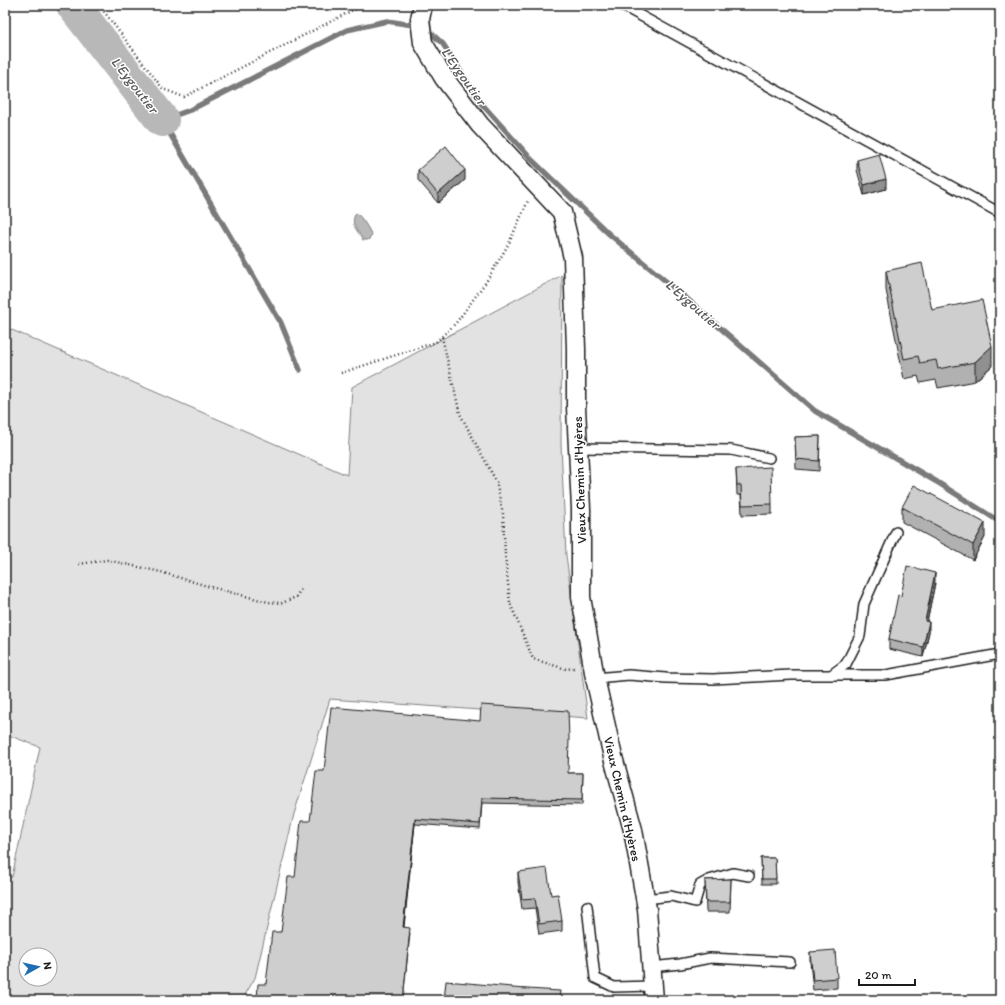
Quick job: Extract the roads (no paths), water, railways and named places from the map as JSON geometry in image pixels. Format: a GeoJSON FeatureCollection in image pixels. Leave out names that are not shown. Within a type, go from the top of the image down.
{"type":"FeatureCollection","features":[{"type":"Feature","properties":{"kind":"street","name":"Vieux Chemin d'Hyères"},"geometry":{"type":"LineString","coordinates":[[423,5],[420,19],[423,43],[444,78],[480,125],[562,212],[573,258],[576,342],[576,407],[581,509],[581,597],[594,671],[613,757],[633,830],[647,909],[653,993]]}},
{"type":"Feature","properties":{"kind":"lane"},"geometry":{"type":"LineString","coordinates":[[621,5],[1000,213]]}},
{"type":"Feature","properties":{"kind":"lane"},"geometry":{"type":"LineString","coordinates":[[578,448],[731,450],[769,458]]}},
{"type":"Feature","properties":{"kind":"lane"},"geometry":{"type":"LineString","coordinates":[[831,675],[846,664],[860,636],[864,604],[896,532]]}},
{"type":"Feature","properties":{"kind":"lane"},"geometry":{"type":"LineString","coordinates":[[594,671],[666,678],[713,679],[791,675],[886,675],[1000,654]]}},
{"type":"Feature","properties":{"kind":"lane"},"geometry":{"type":"LineString","coordinates":[[645,899],[671,896],[695,902],[700,885],[709,880],[733,873],[749,876]]}},
{"type":"Feature","properties":{"kind":"lane"},"geometry":{"type":"LineString","coordinates":[[587,906],[595,978],[614,987],[653,993]]}},
{"type":"Feature","properties":{"kind":"lane"},"geometry":{"type":"LineString","coordinates":[[651,967],[680,964],[710,958],[790,962]]}},
{"type":"Feature","properties":{"kind":"waterway","name":"L'Eygoutier"},"geometry":{"type":"LineString","coordinates":[[73,5],[162,120]]}},
{"type":"Feature","properties":{"kind":"waterway"},"geometry":{"type":"LineString","coordinates":[[300,370],[281,323],[162,120],[190,110],[347,30],[387,21],[413,25]]}},
{"type":"Feature","properties":{"kind":"waterway","name":"L'Eygoutier"},"geometry":{"type":"LineString","coordinates":[[431,33],[443,44],[481,103],[532,160],[609,234],[686,298],[815,411],[937,482],[1000,522]]}}]}
